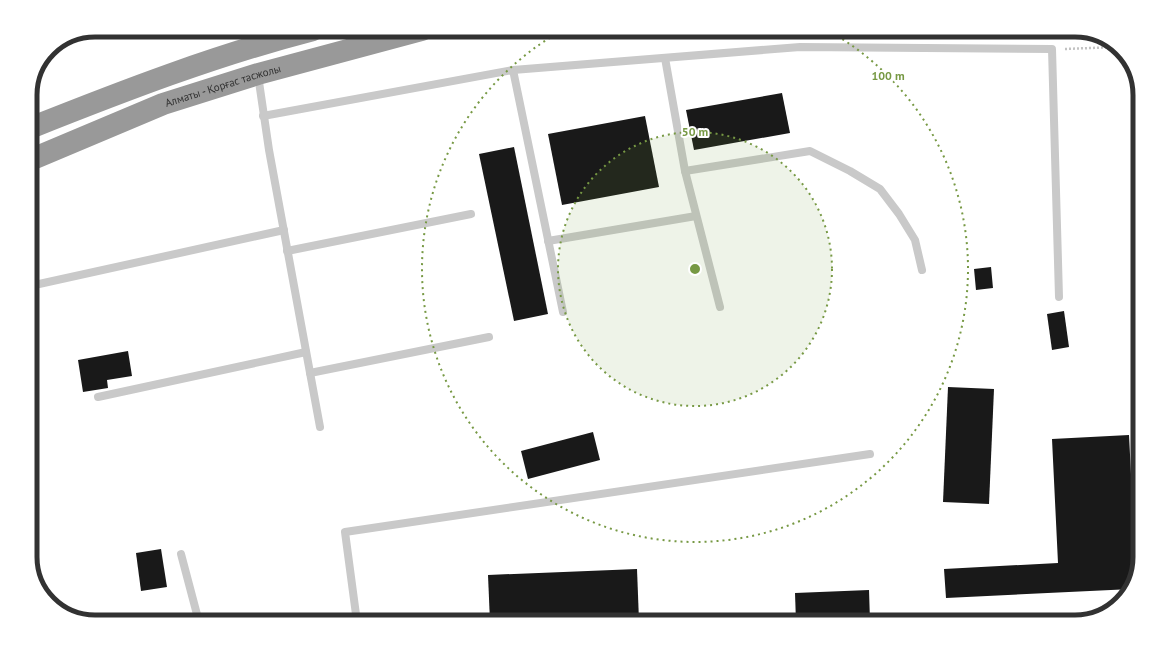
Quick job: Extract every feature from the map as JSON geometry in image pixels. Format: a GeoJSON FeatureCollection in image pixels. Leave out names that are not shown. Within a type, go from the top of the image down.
{"type":"FeatureCollection","features":[{"type":"Feature","properties":{"kind":"highway"},"geometry":{"type":"LineString","coordinates":[[37,125],[150,81],[285,37]]}},
{"type":"Feature","properties":{"kind":"highway","name":"Алматы - Қорғас тасжолы"},"geometry":{"type":"LineString","coordinates":[[37,156],[163,104],[258,74],[396,37]]}},
{"type":"Feature","properties":{"kind":"lane"},"geometry":{"type":"LineString","coordinates":[[263,116],[513,70],[800,47],[1052,49],[1059,297]]}},
{"type":"Feature","properties":{"kind":"lane"},"geometry":{"type":"LineString","coordinates":[[665,58],[685,172],[720,307]]}},
{"type":"Feature","properties":{"kind":"lane"},"geometry":{"type":"LineString","coordinates":[[513,70],[563,312]]}},
{"type":"Feature","properties":{"kind":"lane"},"geometry":{"type":"LineString","coordinates":[[258,74],[263,116],[320,427]]}},
{"type":"Feature","properties":{"kind":"lane"},"geometry":{"type":"LineString","coordinates":[[685,172],[810,151],[850,171],[880,189],[899,214],[915,240],[922,270]]}},
{"type":"Feature","properties":{"kind":"lane"},"geometry":{"type":"LineString","coordinates":[[287,251],[471,214]]}},
{"type":"Feature","properties":{"kind":"lane"},"geometry":{"type":"LineString","coordinates":[[548,241],[696,216]]}},
{"type":"Feature","properties":{"kind":"lane"},"geometry":{"type":"LineString","coordinates":[[37,284],[284,230]]}},
{"type":"Feature","properties":{"kind":"lane"},"geometry":{"type":"LineString","coordinates":[[310,372],[489,337]]}},
{"type":"Feature","properties":{"kind":"lane"},"geometry":{"type":"LineString","coordinates":[[98,397],[306,352]]}},
{"type":"Feature","properties":{"kind":"lane"},"geometry":{"type":"LineString","coordinates":[[356,615],[345,532],[870,454]]}},
{"type":"Feature","properties":{"kind":"lane"},"geometry":{"type":"LineString","coordinates":[[180,554],[197,615]]}},
{"type":"Feature","properties":{"kind":"path"},"geometry":{"type":"LineString","coordinates":[[1052,49],[1107,47]]}},
{"type":"Feature","properties":{"kind":"building"},"geometry":{"type":"Polygon","coordinates":[[[782,93],[790,133],[694,150],[686,110],[782,93]]]}},
{"type":"Feature","properties":{"kind":"building"},"geometry":{"type":"Polygon","coordinates":[[[645,116],[659,187],[562,205],[548,134],[645,116]]]}},
{"type":"Feature","properties":{"kind":"building"},"geometry":{"type":"Polygon","coordinates":[[[514,147],[548,314],[514,321],[479,154],[514,147]]]}},
{"type":"Feature","properties":{"kind":"building"},"geometry":{"type":"Polygon","coordinates":[[[991,267],[993,288],[976,290],[974,269],[991,267]]]}},
{"type":"Feature","properties":{"kind":"building"},"geometry":{"type":"Polygon","coordinates":[[[1064,311],[1069,347],[1052,350],[1047,314],[1064,311]]]}},
{"type":"Feature","properties":{"kind":"building"},"geometry":{"type":"Polygon","coordinates":[[[128,351],[132,376],[107,380],[108,388],[83,392],[78,360],[128,351]]]}},
{"type":"Feature","properties":{"kind":"building"},"geometry":{"type":"Polygon","coordinates":[[[948,387],[994,389],[989,504],[943,502],[948,387]]]}},
{"type":"Feature","properties":{"kind":"building"},"geometry":{"type":"Polygon","coordinates":[[[593,432],[600,460],[528,479],[521,451],[593,432]]]}},
{"type":"Feature","properties":{"kind":"building"},"geometry":{"type":"Polygon","coordinates":[[[1129,435],[1133,513],[1133,557],[1130,576],[1123,589],[946,598],[944,569],[1058,563],[1052,439],[1129,435]]]}},
{"type":"Feature","properties":{"kind":"building"},"geometry":{"type":"Polygon","coordinates":[[[161,549],[167,587],[141,591],[136,553],[161,549]]]}},
{"type":"Feature","properties":{"kind":"building"},"geometry":{"type":"Polygon","coordinates":[[[637,569],[639,615],[490,615],[488,575],[637,569]]]}},
{"type":"Feature","properties":{"kind":"building"},"geometry":{"type":"Polygon","coordinates":[[[869,590],[870,615],[796,615],[795,593],[869,590]]]}}]}
